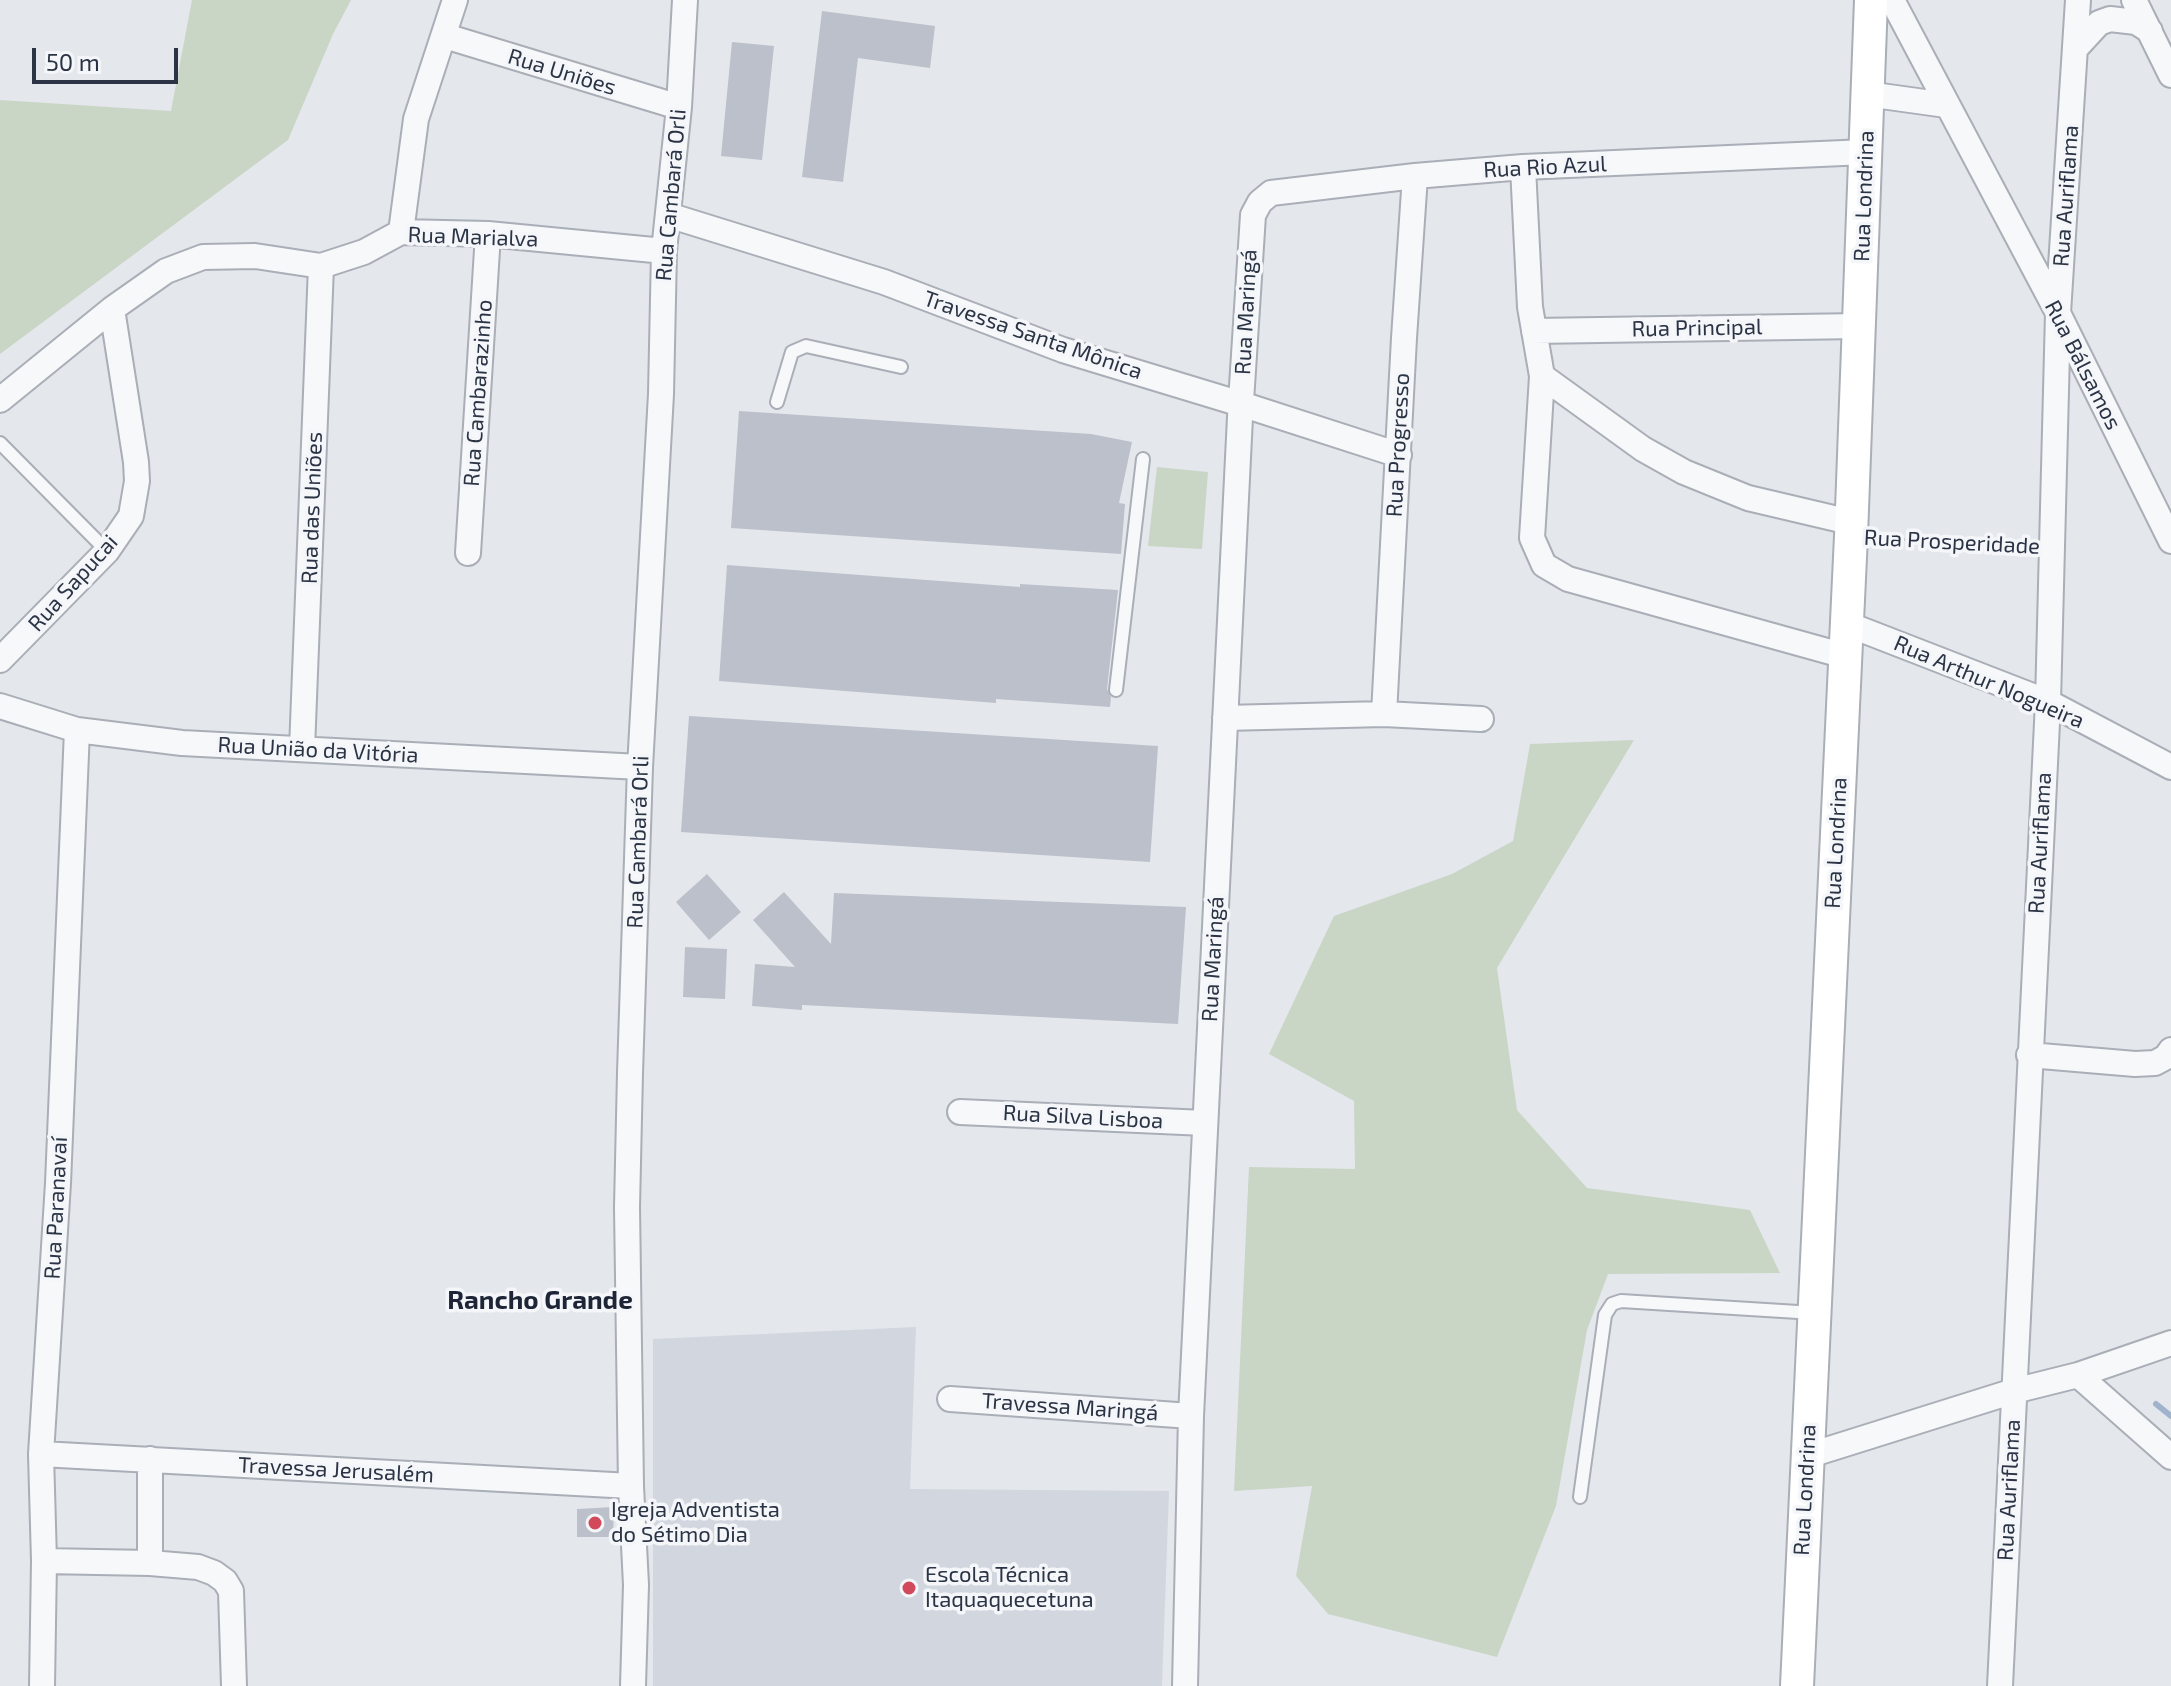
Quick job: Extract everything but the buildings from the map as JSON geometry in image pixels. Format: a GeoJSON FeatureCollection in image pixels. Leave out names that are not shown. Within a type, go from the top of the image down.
{"type":"FeatureCollection","features":[{"type":"Feature","properties":{"kind":"street"},"geometry":{"type":"LineString","coordinates":[[401,232],[416,119],[455,0]]}},
{"type":"Feature","properties":{"kind":"street","name":"Rua Cambará Orli"},"geometry":{"type":"LineString","coordinates":[[633,1686],[636,1585],[631,1486],[627,1207],[640,767],[661,394],[664,251],[679,107],[685,0]]}},
{"type":"Feature","properties":{"kind":"street","name":"Rua Londrina"},"geometry":{"type":"LineString","coordinates":[[1797,1686],[1847,624],[1871,0]]}},
{"type":"Feature","properties":{"kind":"street","name":"Rua Bálsamos"},"geometry":{"type":"LineString","coordinates":[[1892,0],[2164,509],[2171,541]]}},
{"type":"Feature","properties":{"kind":"street","name":"Rua Auriflama"},"geometry":{"type":"LineString","coordinates":[[2000,1686],[2048,702],[2058,313],[2078,0]]}},
{"type":"Feature","properties":{"kind":"street"},"geometry":{"type":"LineString","coordinates":[[2134,0],[2171,75]]}},
{"type":"Feature","properties":{"kind":"street"},"geometry":{"type":"LineString","coordinates":[[2076,48],[2099,23],[2110,19],[2136,22],[2150,31]]}},
{"type":"Feature","properties":{"kind":"street","name":"Rua Uniões"},"geometry":{"type":"LineString","coordinates":[[445,36],[679,107]]}},
{"type":"Feature","properties":{"kind":"street"},"geometry":{"type":"LineString","coordinates":[[1867,94],[1946,105]]}},
{"type":"Feature","properties":{"kind":"street","name":"Rua Rio Azul"},"geometry":{"type":"LineString","coordinates":[[1251,232],[1253,215],[1260,202],[1271,193],[1523,167],[1866,152]]}},
{"type":"Feature","properties":{"kind":"street"},"geometry":{"type":"LineString","coordinates":[[1523,167],[1530,307],[1542,376],[1532,538],[1544,565],[1568,579],[1845,656]]}},
{"type":"Feature","properties":{"kind":"street","name":"Rua Progresso"},"geometry":{"type":"LineString","coordinates":[[1384,714],[1415,176]]}},
{"type":"Feature","properties":{"kind":"street","name":"Travessa Santa Mônica"},"geometry":{"type":"LineString","coordinates":[[668,215],[884,282],[1063,350],[1399,455]]}},
{"type":"Feature","properties":{"kind":"street","name":"Rua Marialva"},"geometry":{"type":"LineString","coordinates":[[0,400],[112,309],[166,271],[203,257],[255,256],[321,266],[364,252],[401,232],[488,234],[664,251]]}},
{"type":"Feature","properties":{"kind":"street","name":"Rua Maringá"},"geometry":{"type":"LineString","coordinates":[[1185,1686],[1191,1416],[1251,232]]}},
{"type":"Feature","properties":{"kind":"street","name":"Rua Cambarazinho"},"geometry":{"type":"LineString","coordinates":[[468,553],[488,234]]}},
{"type":"Feature","properties":{"kind":"street","name":"Rua das Uniões"},"geometry":{"type":"LineString","coordinates":[[302,749],[321,266]]}},
{"type":"Feature","properties":{"kind":"street","name":"Rua Sapucai"},"geometry":{"type":"LineString","coordinates":[[0,660],[107,551],[131,516],[137,481],[112,309]]}},
{"type":"Feature","properties":{"kind":"street","name":"Rua Principal"},"geometry":{"type":"LineString","coordinates":[[1534,331],[1860,326]]}},
{"type":"Feature","properties":{"kind":"street"},"geometry":{"type":"LineString","coordinates":[[1542,376],[1643,449],[1684,472],[1748,498],[1851,529]]}},
{"type":"Feature","properties":{"kind":"street","name":"Rua Arthur Nogueira"},"geometry":{"type":"LineString","coordinates":[[1847,624],[2048,702],[2171,767]]}},
{"type":"Feature","properties":{"kind":"street","name":"Rua União da Vitória"},"geometry":{"type":"LineString","coordinates":[[0,706],[77,730],[182,743],[640,767]]}},
{"type":"Feature","properties":{"kind":"street"},"geometry":{"type":"LineString","coordinates":[[1225,718],[1384,714],[1481,719]]}},
{"type":"Feature","properties":{"kind":"street","name":"Rua Paranavaí"},"geometry":{"type":"LineString","coordinates":[[42,1686],[44,1561],[41,1454],[58,1183],[77,730]]}},
{"type":"Feature","properties":{"kind":"street"},"geometry":{"type":"LineString","coordinates":[[2029,1055],[2135,1064],[2155,1063],[2171,1050]]}},
{"type":"Feature","properties":{"kind":"street","name":"Rua Silva Lisboa"},"geometry":{"type":"LineString","coordinates":[[960,1112],[1205,1123]]}},
{"type":"Feature","properties":{"kind":"street"},"geometry":{"type":"LineString","coordinates":[[1807,1456],[2014,1391],[2078,1375],[2171,1343]]}},
{"type":"Feature","properties":{"kind":"street"},"geometry":{"type":"LineString","coordinates":[[2078,1375],[2171,1457]]}},
{"type":"Feature","properties":{"kind":"street","name":"Travessa Maringá"},"geometry":{"type":"LineString","coordinates":[[950,1399],[1191,1416]]}},
{"type":"Feature","properties":{"kind":"street","name":"Travessa Jerusalém"},"geometry":{"type":"LineString","coordinates":[[41,1454],[631,1486]]}},
{"type":"Feature","properties":{"kind":"street"},"geometry":{"type":"LineString","coordinates":[[150,1459],[150,1563]]}},
{"type":"Feature","properties":{"kind":"street"},"geometry":{"type":"LineString","coordinates":[[44,1561],[198,1567],[225,1581],[231,1591],[234,1686]]}},
{"type":"Feature","properties":{"kind":"lane"},"geometry":{"type":"LineString","coordinates":[[777,402],[792,352],[806,346],[901,367]]}},
{"type":"Feature","properties":{"kind":"lane"},"geometry":{"type":"LineString","coordinates":[[0,443],[107,551]]}},
{"type":"Feature","properties":{"kind":"lane"},"geometry":{"type":"LineString","coordinates":[[1116,690],[1143,459]]}},
{"type":"Feature","properties":{"kind":"lane"},"geometry":{"type":"LineString","coordinates":[[1580,1497],[1605,1315],[1612,1304],[1621,1301],[1814,1313]]}},
{"type":"Feature","properties":{"kind":"path","name":"Rua Prosperidade"},"geometry":{"type":"LineString","coordinates":[[1851,529],[2053,547]]}},
{"type":"Feature","properties":{"kind":"shaded area","name":"Escola Técnica Itaquaquecetuna"},"geometry":{"type":"Polygon","coordinates":[[[916,1327],[910,1489],[1169,1491],[1162,1686],[653,1686],[653,1339],[916,1327]]]}},
{"type":"Feature","properties":{"kind":"green space"},"geometry":{"type":"Polygon","coordinates":[[[192,0],[351,0],[333,34],[288,140],[0,354],[0,100],[171,111],[192,0]]]}},
{"type":"Feature","properties":{"kind":"green space"},"geometry":{"type":"Polygon","coordinates":[[[1157,467],[1208,472],[1202,549],[1148,546],[1157,467]]]}},
{"type":"Feature","properties":{"kind":"green space"},"geometry":{"type":"Polygon","coordinates":[[[1634,740],[1497,968],[1517,1110],[1587,1188],[1750,1210],[1780,1273],[1608,1274],[1587,1330],[1556,1506],[1497,1657],[1328,1614],[1296,1576],[1312,1486],[1234,1491],[1249,1167],[1355,1169],[1354,1101],[1269,1054],[1334,916],[1452,874],[1513,841],[1530,744],[1634,740]]]}},
{"type":"Feature","properties":{"kind":"waterway"},"geometry":{"type":"LineString","coordinates":[[2156,1404],[2171,1416]]}},
{"type":"Feature","properties":{"kind":"place","name":"Igreja Adventista do Sétimo Dia"},"geometry":{"type":"Point","coordinates":[595,1523]}},
{"type":"Feature","properties":{"kind":"place","name":"Escola Técnica Itaquaquecetuna"},"geometry":{"type":"Point","coordinates":[909,1588]}},
{"type":"Feature","properties":{"kind":"district","name":"Rancho Grande"},"geometry":{"type":"Point","coordinates":[540,1300]}}]}
